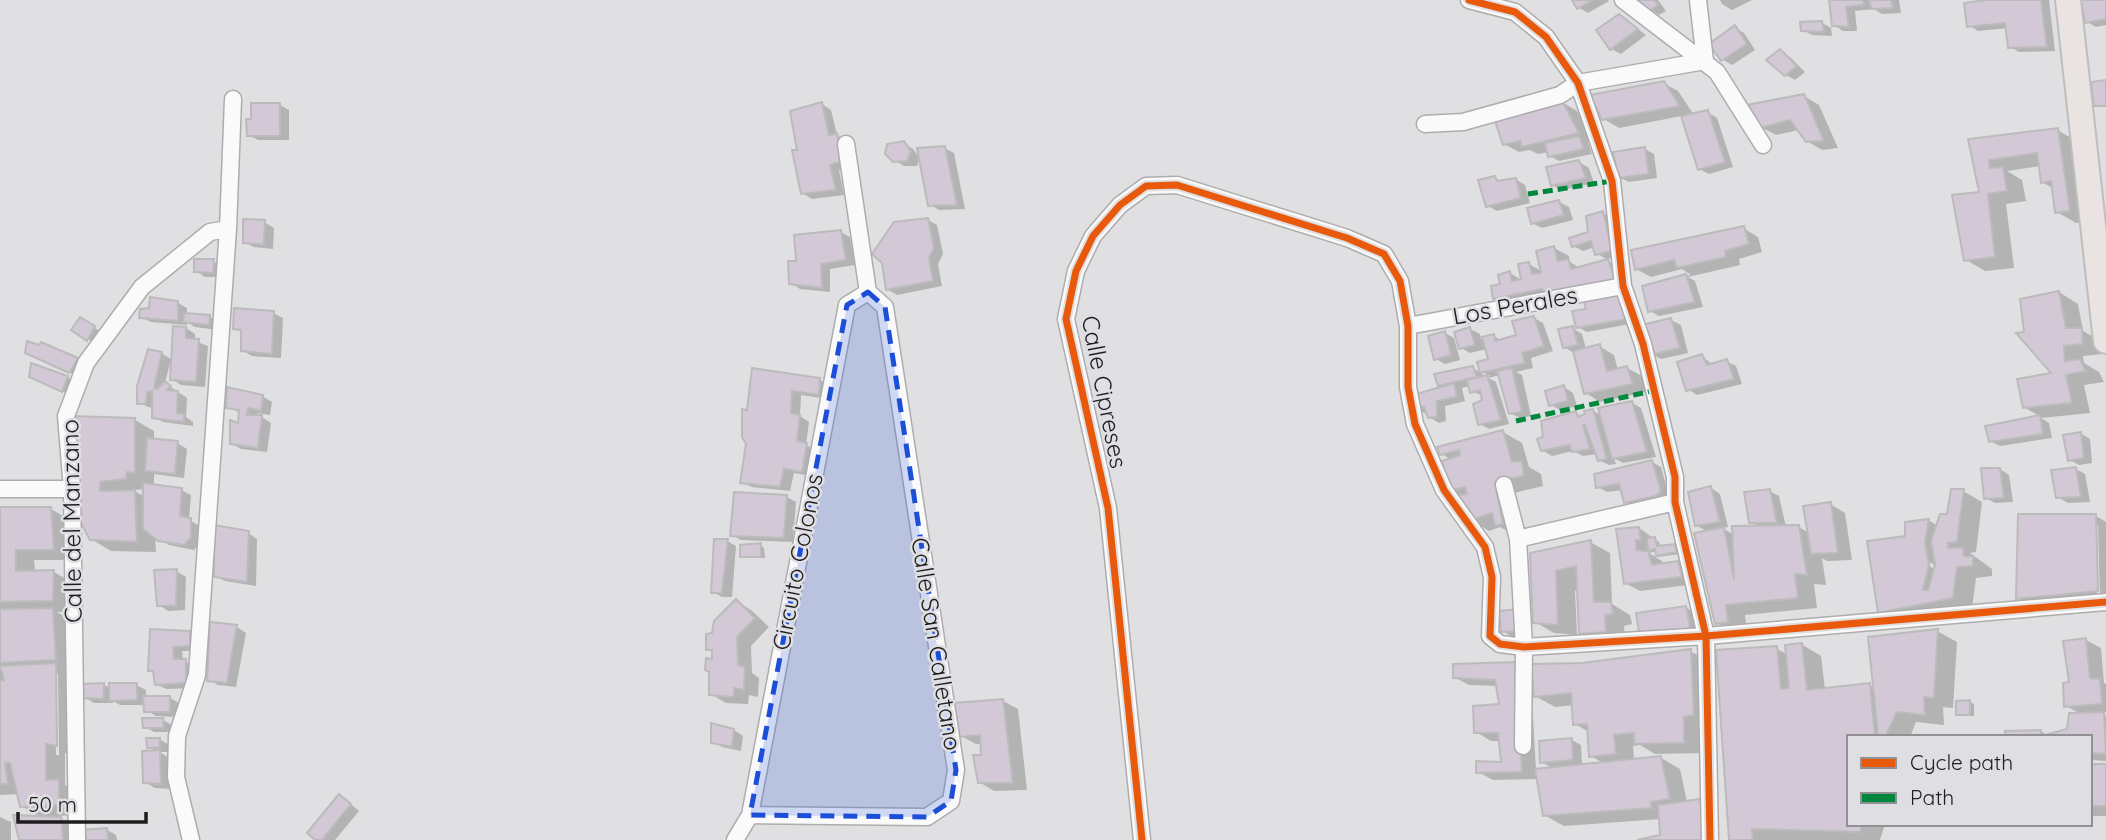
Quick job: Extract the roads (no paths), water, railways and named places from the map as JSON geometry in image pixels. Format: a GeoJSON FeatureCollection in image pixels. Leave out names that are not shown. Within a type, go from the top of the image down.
{"type":"FeatureCollection","features":[{"type":"Feature","properties":{"kind":"main road"},"geometry":{"type":"LineString","coordinates":[[2068,0],[2106,341]]}},
{"type":"Feature","properties":{"kind":"street"},"geometry":{"type":"LineString","coordinates":[[1468,0],[1515,12],[1546,37],[1578,83],[1612,181],[1623,286],[1643,344],[1652,391],[1675,477],[1675,502],[1706,636],[1710,840]]}},
{"type":"Feature","properties":{"kind":"street"},"geometry":{"type":"LineString","coordinates":[[1623,0],[1717,72],[1763,145]]}},
{"type":"Feature","properties":{"kind":"street"},"geometry":{"type":"LineString","coordinates":[[1698,0],[1705,61]]}},
{"type":"Feature","properties":{"kind":"street"},"geometry":{"type":"LineString","coordinates":[[1426,124],[1463,122],[1560,95],[1578,83],[1705,61]]}},
{"type":"Feature","properties":{"kind":"street"},"geometry":{"type":"LineString","coordinates":[[191,840],[176,777],[177,736],[197,675],[228,229],[233,99]]}},
{"type":"Feature","properties":{"kind":"street"},"geometry":{"type":"LineString","coordinates":[[846,144],[868,292]]}},
{"type":"Feature","properties":{"kind":"street","name":"Calle Cipreses"},"geometry":{"type":"LineString","coordinates":[[1142,840],[1108,508],[1066,319],[1076,271],[1093,236],[1120,205],[1146,186],[1177,185],[1347,238],[1384,254],[1400,282],[1408,326],[1408,387],[1415,424],[1444,491],[1485,547],[1492,577],[1490,636],[1500,644],[1524,647]]}},
{"type":"Feature","properties":{"kind":"street","name":"Calle del Manzano"},"geometry":{"type":"LineString","coordinates":[[77,840],[72,489],[66,416],[86,363],[142,287],[210,232],[228,229]]}},
{"type":"Feature","properties":{"kind":"street","name":"Los Perales"},"geometry":{"type":"LineString","coordinates":[[1408,326],[1623,286]]}},
{"type":"Feature","properties":{"kind":"street","name":"Circuito Colonos"},"geometry":{"type":"LineString","coordinates":[[735,840],[750,815],[847,305],[868,292]]}},
{"type":"Feature","properties":{"kind":"street","name":"Calle San Calletano"},"geometry":{"type":"LineString","coordinates":[[750,815],[927,817],[951,801],[956,770],[885,307],[868,292]]}},
{"type":"Feature","properties":{"kind":"street"},"geometry":{"type":"LineString","coordinates":[[1504,485],[1518,540],[1524,647],[1523,746]]}},
{"type":"Feature","properties":{"kind":"street"},"geometry":{"type":"LineString","coordinates":[[0,489],[72,489]]}},
{"type":"Feature","properties":{"kind":"street"},"geometry":{"type":"LineString","coordinates":[[1518,540],[1675,502]]}},
{"type":"Feature","properties":{"kind":"street"},"geometry":{"type":"LineString","coordinates":[[1524,647],[1706,636],[2106,602]]}}]}
